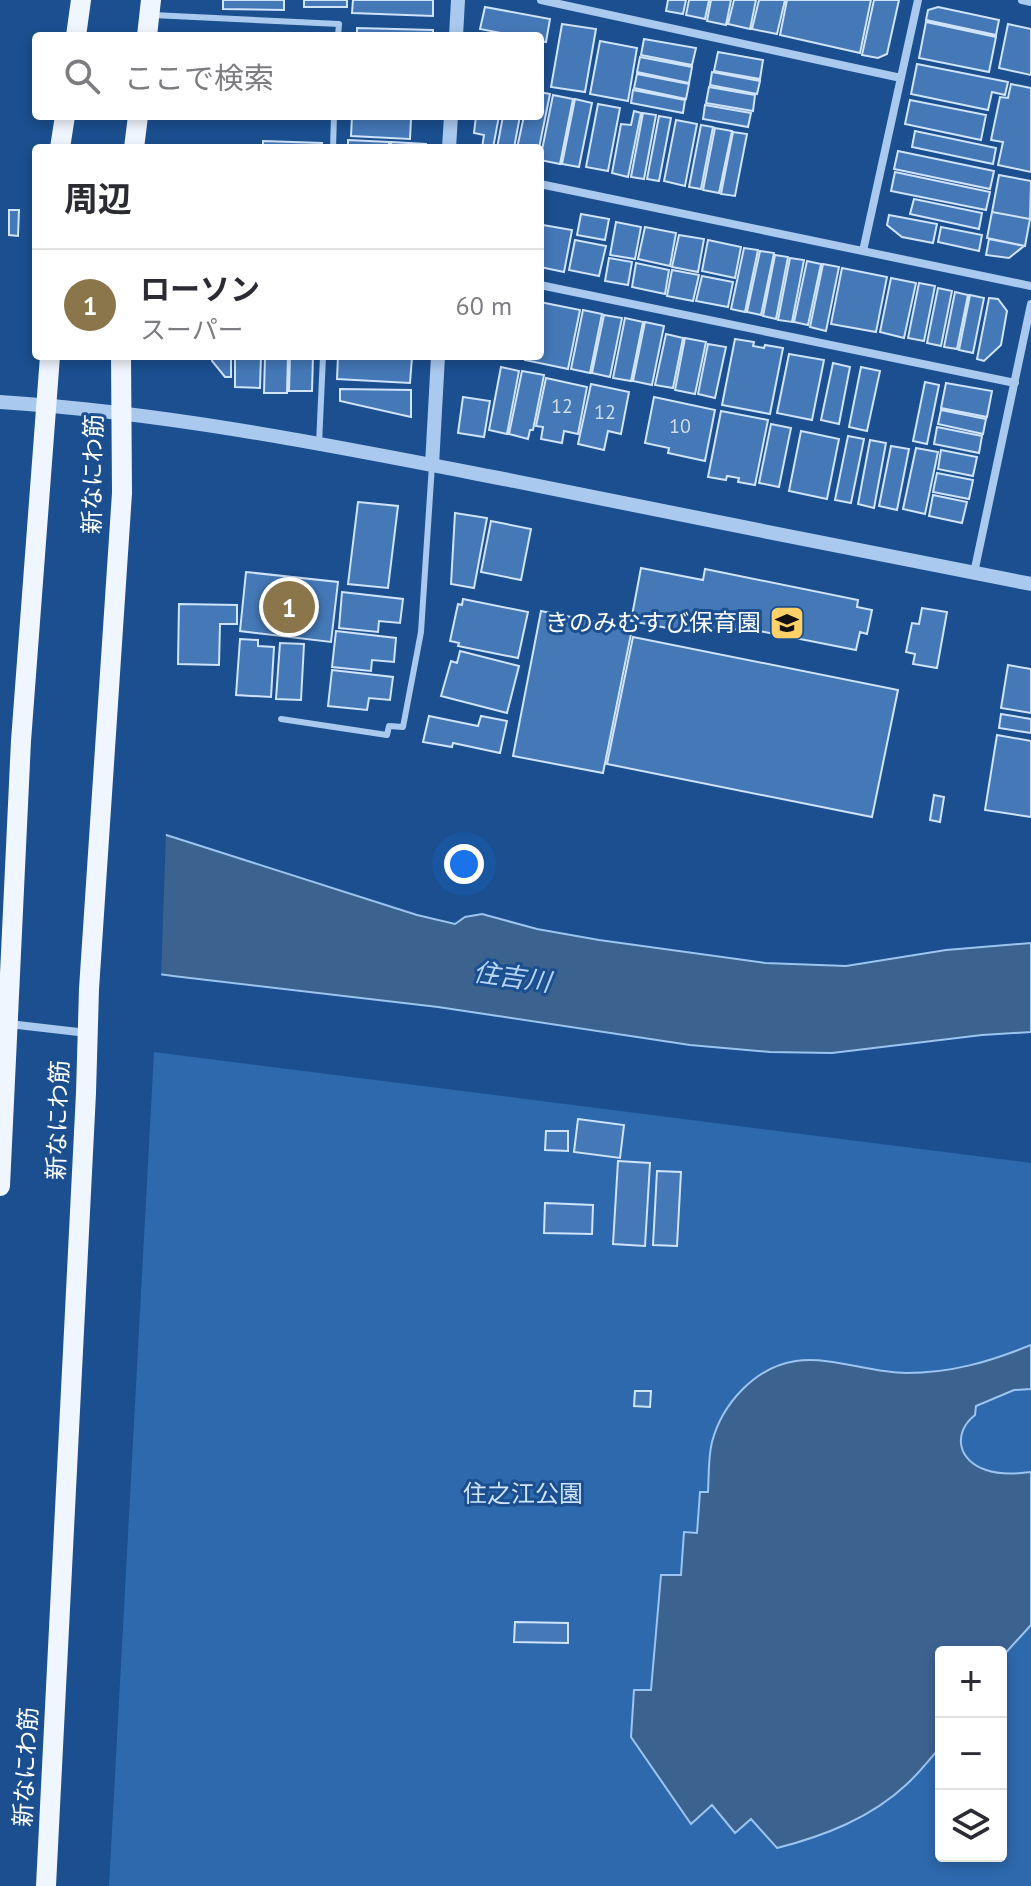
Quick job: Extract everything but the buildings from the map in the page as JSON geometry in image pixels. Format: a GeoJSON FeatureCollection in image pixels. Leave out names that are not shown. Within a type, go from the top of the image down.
{"type":"FeatureCollection","features":[{"type":"Feature","properties":{"kind":"main road"},"geometry":{"type":"LineString","coordinates":[[77,32],[81,0]]}},
{"type":"Feature","properties":{"kind":"main road"},"geometry":{"type":"LineString","coordinates":[[147,32],[150,7]]}},
{"type":"Feature","properties":{"kind":"main road"},"geometry":{"type":"LineString","coordinates":[[61,144],[64,120]]}},
{"type":"Feature","properties":{"kind":"main road"},"geometry":{"type":"LineString","coordinates":[[134,144],[138,120]]}},
{"type":"Feature","properties":{"kind":"main road","name":"新なにわ筋"},"geometry":{"type":"LineString","coordinates":[[0,1186],[4,1024],[9,984],[21,741],[50,360]]}},
{"type":"Feature","properties":{"kind":"main road","name":"新なにわ筋"},"geometry":{"type":"LineString","coordinates":[[46,1886],[89,989],[122,493],[121,360]]}},
{"type":"Feature","properties":{"kind":"street"},"geometry":{"type":"LineString","coordinates":[[456,32],[458,0]]}},
{"type":"Feature","properties":{"kind":"street"},"geometry":{"type":"LineString","coordinates":[[541,0],[901,78]]}},
{"type":"Feature","properties":{"kind":"street"},"geometry":{"type":"LineString","coordinates":[[863,251],[918,0]]}},
{"type":"Feature","properties":{"kind":"street"},"geometry":{"type":"LineString","coordinates":[[1022,0],[1031,2]]}},
{"type":"Feature","properties":{"kind":"street"},"geometry":{"type":"LineString","coordinates":[[449,144],[451,120]]}},
{"type":"Feature","properties":{"kind":"street"},"geometry":{"type":"LineString","coordinates":[[544,185],[1031,286]]}},
{"type":"Feature","properties":{"kind":"street"},"geometry":{"type":"LineString","coordinates":[[544,286],[1015,383]]}},
{"type":"Feature","properties":{"kind":"street"},"geometry":{"type":"LineString","coordinates":[[974,573],[1031,304]]}},
{"type":"Feature","properties":{"kind":"street"},"geometry":{"type":"LineString","coordinates":[[432,465],[438,360]]}},
{"type":"Feature","properties":{"kind":"street"},"geometry":{"type":"LineString","coordinates":[[0,402],[121,411],[194,421],[1031,584]]}},
{"type":"Feature","properties":{"kind":"street"},"geometry":{"type":"LineString","coordinates":[[4,1024],[87,1033]]}},
{"type":"Feature","properties":{"kind":"lane"},"geometry":{"type":"LineString","coordinates":[[150,7],[339,24],[338,32]]}},
{"type":"Feature","properties":{"kind":"lane"},"geometry":{"type":"LineString","coordinates":[[333,144],[334,120]]}},
{"type":"Feature","properties":{"kind":"lane"},"geometry":{"type":"LineString","coordinates":[[319,444],[323,360]]}},
{"type":"Feature","properties":{"kind":"lane"},"geometry":{"type":"LineString","coordinates":[[281,719],[387,735],[389,726],[403,727],[421,632],[432,465]]}},
{"type":"Feature","properties":{"kind":"green space","name":"住之江公園"},"geometry":{"type":"Polygon","coordinates":[[[154,1052],[1031,1163],[1031,1886],[109,1886],[154,1052]]]}},
{"type":"Feature","properties":{"kind":"water","name":"住吉川"},"geometry":{"type":"Polygon","coordinates":[[[0,782],[417,915],[455,924],[465,917],[482,914],[537,929],[599,940],[765,963],[846,966],[946,950],[1031,943],[1031,1032],[832,1053],[770,1052],[690,1045],[438,1007],[0,952],[0,782]]]}},
{"type":"Feature","properties":{"kind":"water"},"geometry":{"type":"Polygon","coordinates":[[[1031,1345],[1031,1389],[1014,1390],[976,1406],[975,1415],[963,1430],[961,1446],[969,1460],[991,1472],[1031,1472],[1031,1625],[1007,1651],[1007,1646],[935,1646],[935,1753],[907,1784],[878,1807],[812,1838],[777,1848],[751,1819],[735,1833],[712,1805],[691,1824],[631,1737],[634,1690],[651,1690],[661,1575],[681,1575],[684,1532],[697,1533],[700,1492],[708,1492],[712,1442],[732,1401],[754,1379],[796,1361],[823,1361],[906,1373],[939,1371],[1000,1357],[1031,1345]]]}},
{"type":"Feature","properties":{"kind":"pier"},"geometry":{"type":"Polygon","coordinates":[[[0,778],[166,831],[161,978],[0,956],[0,778]]]}},
{"type":"Feature","properties":{"kind":"place","name":"ローソン"},"geometry":{"type":"Point","coordinates":[289,607]}},
{"type":"Feature","properties":{"kind":"place","name":"きのみむすび保育園"},"geometry":{"type":"Point","coordinates":[787,623]}}]}
